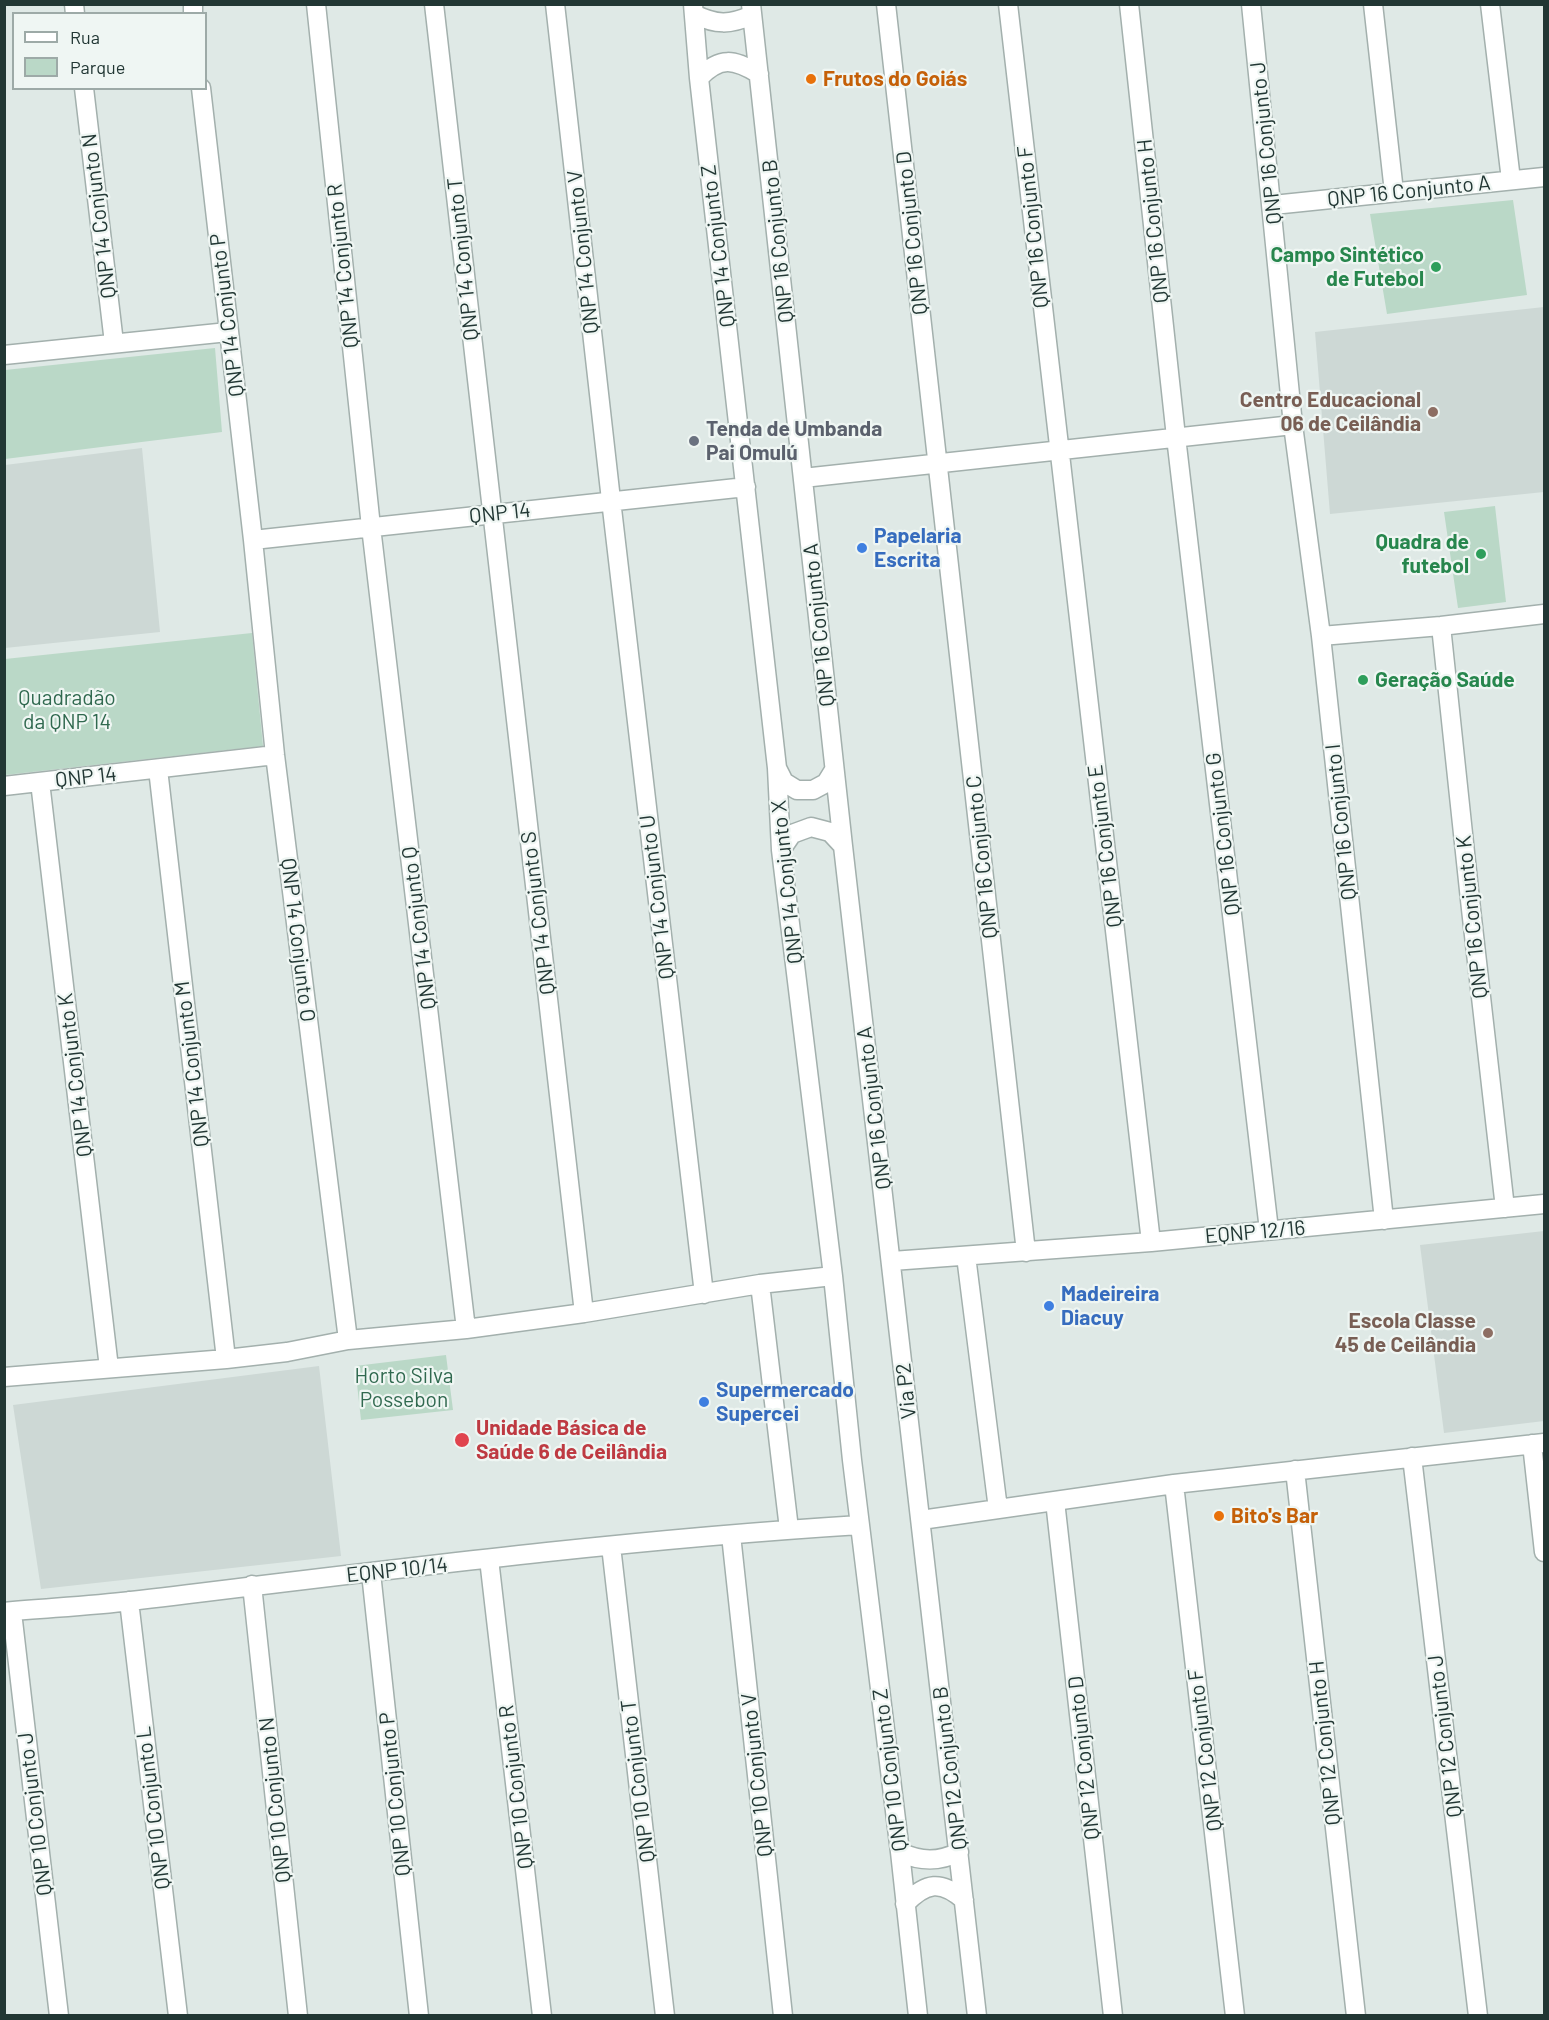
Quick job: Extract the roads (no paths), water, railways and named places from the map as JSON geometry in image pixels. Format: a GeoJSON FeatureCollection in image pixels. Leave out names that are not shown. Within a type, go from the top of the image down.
{"type":"FeatureCollection","features":[{"type":"Feature","properties":{"kind":"street","name":"QNP 14 Conjunto R"},"geometry":{"type":"LineString","coordinates":[[316,4],[372,526]]}},
{"type":"Feature","properties":{"kind":"street","name":"QNP 14 Conjunto T"},"geometry":{"type":"LineString","coordinates":[[434,4],[492,514]]}},
{"type":"Feature","properties":{"kind":"street","name":"QNP 14 Conjunto V"},"geometry":{"type":"LineString","coordinates":[[555,4],[611,500]]}},
{"type":"Feature","properties":{"kind":"street","name":"QNP 16 Conjunto D"},"geometry":{"type":"LineString","coordinates":[[886,4],[937,462]]}},
{"type":"Feature","properties":{"kind":"street","name":"QNP 16 Conjunto F"},"geometry":{"type":"LineString","coordinates":[[1008,4],[1058,450]]}},
{"type":"Feature","properties":{"kind":"street","name":"QNP 16 Conjunto H"},"geometry":{"type":"LineString","coordinates":[[1129,4],[1176,437]]}},
{"type":"Feature","properties":{"kind":"street","name":"QNP 16 Conjunto J"},"geometry":{"type":"LineString","coordinates":[[1251,4],[1273,205],[1293,425]]}},
{"type":"Feature","properties":{"kind":"street"},"geometry":{"type":"LineString","coordinates":[[1373,4],[1394,192]]}},
{"type":"Feature","properties":{"kind":"street"},"geometry":{"type":"LineString","coordinates":[[1490,4],[1511,180]]}},
{"type":"Feature","properties":{"kind":"street"},"geometry":{"type":"LineString","coordinates":[[694,9],[707,21],[722,24],[737,22],[752,10]]}},
{"type":"Feature","properties":{"kind":"street","name":"QNP 14 Conjunto Z"},"geometry":{"type":"LineString","coordinates":[[694,9],[699,78],[746,487]]}},
{"type":"Feature","properties":{"kind":"street","name":"QNP 16 Conjunto B"},"geometry":{"type":"LineString","coordinates":[[752,10],[803,478]]}},
{"type":"Feature","properties":{"kind":"street"},"geometry":{"type":"LineString","coordinates":[[699,78],[710,66],[726,61],[743,64],[759,74]]}},
{"type":"Feature","properties":{"kind":"street","name":"QNP 14 Conjunto N"},"geometry":{"type":"LineString","coordinates":[[84,90],[114,343]]}},
{"type":"Feature","properties":{"kind":"street","name":"QNP 14 Conjunto P"},"geometry":{"type":"LineString","coordinates":[[201,90],[253,540]]}},
{"type":"Feature","properties":{"kind":"street","name":"QNP 16 Conjunto A"},"geometry":{"type":"LineString","coordinates":[[1273,205],[1545,177]]}},
{"type":"Feature","properties":{"kind":"street"},"geometry":{"type":"LineString","coordinates":[[4,355],[228,332]]}},
{"type":"Feature","properties":{"kind":"street"},"geometry":{"type":"LineString","coordinates":[[803,478],[1293,425]]}},
{"type":"Feature","properties":{"kind":"street","name":"QNP 16 Conjunto I"},"geometry":{"type":"LineString","coordinates":[[1293,425],[1321,636],[1384,1220]]}},
{"type":"Feature","properties":{"kind":"street","name":"QNP 16 Conjunto G"},"geometry":{"type":"LineString","coordinates":[[1176,437],[1269,1230]]}},
{"type":"Feature","properties":{"kind":"street","name":"QNP 16 Conjunto E"},"geometry":{"type":"LineString","coordinates":[[1058,450],[1151,1242]]}},
{"type":"Feature","properties":{"kind":"street","name":"QNP 16 Conjunto C"},"geometry":{"type":"LineString","coordinates":[[937,462],[1026,1252]]}},
{"type":"Feature","properties":{"kind":"street","name":"QNP 16 Conjunto A"},"geometry":{"type":"LineString","coordinates":[[803,478],[834,770],[892,1261]]}},
{"type":"Feature","properties":{"kind":"street","name":"QNP 14"},"geometry":{"type":"LineString","coordinates":[[253,540],[746,487]]}},
{"type":"Feature","properties":{"kind":"street","name":"QNP 14 Conjunto X"},"geometry":{"type":"LineString","coordinates":[[746,487],[777,768],[781,850],[833,1276]]}},
{"type":"Feature","properties":{"kind":"street","name":"QNP 14 Conjunto U"},"geometry":{"type":"LineString","coordinates":[[611,500],[704,1294]]}},
{"type":"Feature","properties":{"kind":"street","name":"QNP 14 Conjunto S"},"geometry":{"type":"LineString","coordinates":[[492,514],[584,1313]]}},
{"type":"Feature","properties":{"kind":"street","name":"QNP 14 Conjunto Q"},"geometry":{"type":"LineString","coordinates":[[372,526],[466,1329]]}},
{"type":"Feature","properties":{"kind":"street","name":"QNP 14 Conjunto O"},"geometry":{"type":"LineString","coordinates":[[253,540],[275,754],[348,1340]]}},
{"type":"Feature","properties":{"kind":"street"},"geometry":{"type":"LineString","coordinates":[[1321,636],[1545,614]]}},
{"type":"Feature","properties":{"kind":"street","name":"QNP 16 Conjunto K"},"geometry":{"type":"LineString","coordinates":[[1441,626],[1505,1208]]}},
{"type":"Feature","properties":{"kind":"street","name":"QNP 14"},"geometry":{"type":"LineString","coordinates":[[4,786],[275,754]]}},
{"type":"Feature","properties":{"kind":"street"},"geometry":{"type":"LineString","coordinates":[[777,768],[784,782],[797,790],[813,790],[826,783],[834,770]]}},
{"type":"Feature","properties":{"kind":"street","name":"QNP 14 Conjunto M"},"geometry":{"type":"LineString","coordinates":[[158,769],[226,1359]]}},
{"type":"Feature","properties":{"kind":"street","name":"QNP 14 Conjunto K"},"geometry":{"type":"LineString","coordinates":[[40,782],[109,1368]]}},
{"type":"Feature","properties":{"kind":"street"},"geometry":{"type":"LineString","coordinates":[[781,850],[792,834],[811,827],[830,832],[843,846]]}},
{"type":"Feature","properties":{"kind":"street","name":"EQNP 12/16"},"geometry":{"type":"LineString","coordinates":[[892,1261],[1151,1242],[1545,1204]]}},
{"type":"Feature","properties":{"kind":"street"},"geometry":{"type":"LineString","coordinates":[[966,1256],[998,1509]]}},
{"type":"Feature","properties":{"kind":"street","name":"Via P2"},"geometry":{"type":"LineString","coordinates":[[892,1261],[921,1520]]}},
{"type":"Feature","properties":{"kind":"street"},"geometry":{"type":"LineString","coordinates":[[4,1377],[287,1353],[348,1340],[466,1329],[584,1313],[760,1284],[833,1276],[860,1525]]}},
{"type":"Feature","properties":{"kind":"street"},"geometry":{"type":"LineString","coordinates":[[760,1284],[789,1529]]}},
{"type":"Feature","properties":{"kind":"street"},"geometry":{"type":"LineString","coordinates":[[921,1520],[1174,1484],[1412,1456],[1538,1444],[1545,1552]]}},
{"type":"Feature","properties":{"kind":"street","name":"QNP 12 Conjunto J"},"geometry":{"type":"LineString","coordinates":[[1412,1456],[1478,2016]]}},
{"type":"Feature","properties":{"kind":"street","name":"QNP 12 Conjunto H"},"geometry":{"type":"LineString","coordinates":[[1295,1470],[1356,2016]]}},
{"type":"Feature","properties":{"kind":"street","name":"QNP 12 Conjunto F"},"geometry":{"type":"LineString","coordinates":[[1174,1484],[1235,2016]]}},
{"type":"Feature","properties":{"kind":"street","name":"QNP 12 Conjunto D"},"geometry":{"type":"LineString","coordinates":[[1055,1501],[1113,2016]]}},
{"type":"Feature","properties":{"kind":"street","name":"QNP 12 Conjunto B"},"geometry":{"type":"LineString","coordinates":[[921,1520],[977,2016]]}},
{"type":"Feature","properties":{"kind":"street","name":"EQNP 10/14"},"geometry":{"type":"LineString","coordinates":[[8,1612],[129,1601],[252,1585],[610,1546],[789,1529],[860,1525]]}},
{"type":"Feature","properties":{"kind":"street","name":"QNP 10 Conjunto Z"},"geometry":{"type":"LineString","coordinates":[[860,1525],[918,2016]]}},
{"type":"Feature","properties":{"kind":"street","name":"QNP 10 Conjunto V"},"geometry":{"type":"LineString","coordinates":[[731,1535],[783,2016]]}},
{"type":"Feature","properties":{"kind":"street","name":"QNP 10 Conjunto T"},"geometry":{"type":"LineString","coordinates":[[610,1546],[665,2016]]}},
{"type":"Feature","properties":{"kind":"street","name":"QNP 10 Conjunto R"},"geometry":{"type":"LineString","coordinates":[[489,1559],[542,2016]]}},
{"type":"Feature","properties":{"kind":"street","name":"QNP 10 Conjunto P"},"geometry":{"type":"LineString","coordinates":[[371,1573],[419,2016]]}},
{"type":"Feature","properties":{"kind":"street","name":"QNP 10 Conjunto N"},"geometry":{"type":"LineString","coordinates":[[252,1585],[298,2016]]}},
{"type":"Feature","properties":{"kind":"street","name":"QNP 10 Conjunto L"},"geometry":{"type":"LineString","coordinates":[[129,1601],[178,2016]]}},
{"type":"Feature","properties":{"kind":"street","name":"QNP 10 Conjunto J"},"geometry":{"type":"LineString","coordinates":[[8,1612],[59,2016]]}},
{"type":"Feature","properties":{"kind":"street"},"geometry":{"type":"LineString","coordinates":[[900,1852],[912,1858],[924,1860],[942,1859],[959,1852]]}},
{"type":"Feature","properties":{"kind":"street"},"geometry":{"type":"LineString","coordinates":[[905,1904],[917,1891],[933,1885],[951,1888],[964,1900]]}},
{"type":"Feature","properties":{"kind":"place","name":"Frutos do Goiás"},"geometry":{"type":"Point","coordinates":[811,79]}},
{"type":"Feature","properties":{"kind":"place","name":"Campo Sintético de Futebol"},"geometry":{"type":"Point","coordinates":[1436,267]}},
{"type":"Feature","properties":{"kind":"place","name":"Centro Educacional 06 de Ceilândia"},"geometry":{"type":"Point","coordinates":[1433,412]}},
{"type":"Feature","properties":{"kind":"place","name":"Tenda de Umbanda Pai Omulú"},"geometry":{"type":"Point","coordinates":[694,441]}},
{"type":"Feature","properties":{"kind":"place","name":"Papelaria Escrita"},"geometry":{"type":"Point","coordinates":[862,548]}},
{"type":"Feature","properties":{"kind":"place","name":"Quadra de futebol"},"geometry":{"type":"Point","coordinates":[1481,554]}},
{"type":"Feature","properties":{"kind":"place","name":"Geração Saúde"},"geometry":{"type":"Point","coordinates":[1363,680]}},
{"type":"Feature","properties":{"kind":"place","name":"Madeireira Diacuy"},"geometry":{"type":"Point","coordinates":[1049,1306]}},
{"type":"Feature","properties":{"kind":"place","name":"Escola Classe 45 de Ceilândia"},"geometry":{"type":"Point","coordinates":[1488,1333]}},
{"type":"Feature","properties":{"kind":"place","name":"Supermercado Supercei"},"geometry":{"type":"Point","coordinates":[704,1402]}},
{"type":"Feature","properties":{"kind":"place","name":"Unidade Básica de Saúde 6 de Ceilândia"},"geometry":{"type":"Point","coordinates":[462,1440]}},
{"type":"Feature","properties":{"kind":"place","name":"Bito's Bar"},"geometry":{"type":"Point","coordinates":[1219,1516]}},
{"type":"Feature","properties":{"kind":"park label","name":"Quadradão da QNP 14"},"geometry":{"type":"Point","coordinates":[67,710]}},
{"type":"Feature","properties":{"kind":"park label","name":"Horto Silva Possebon"},"geometry":{"type":"Point","coordinates":[404,1388]}}]}
